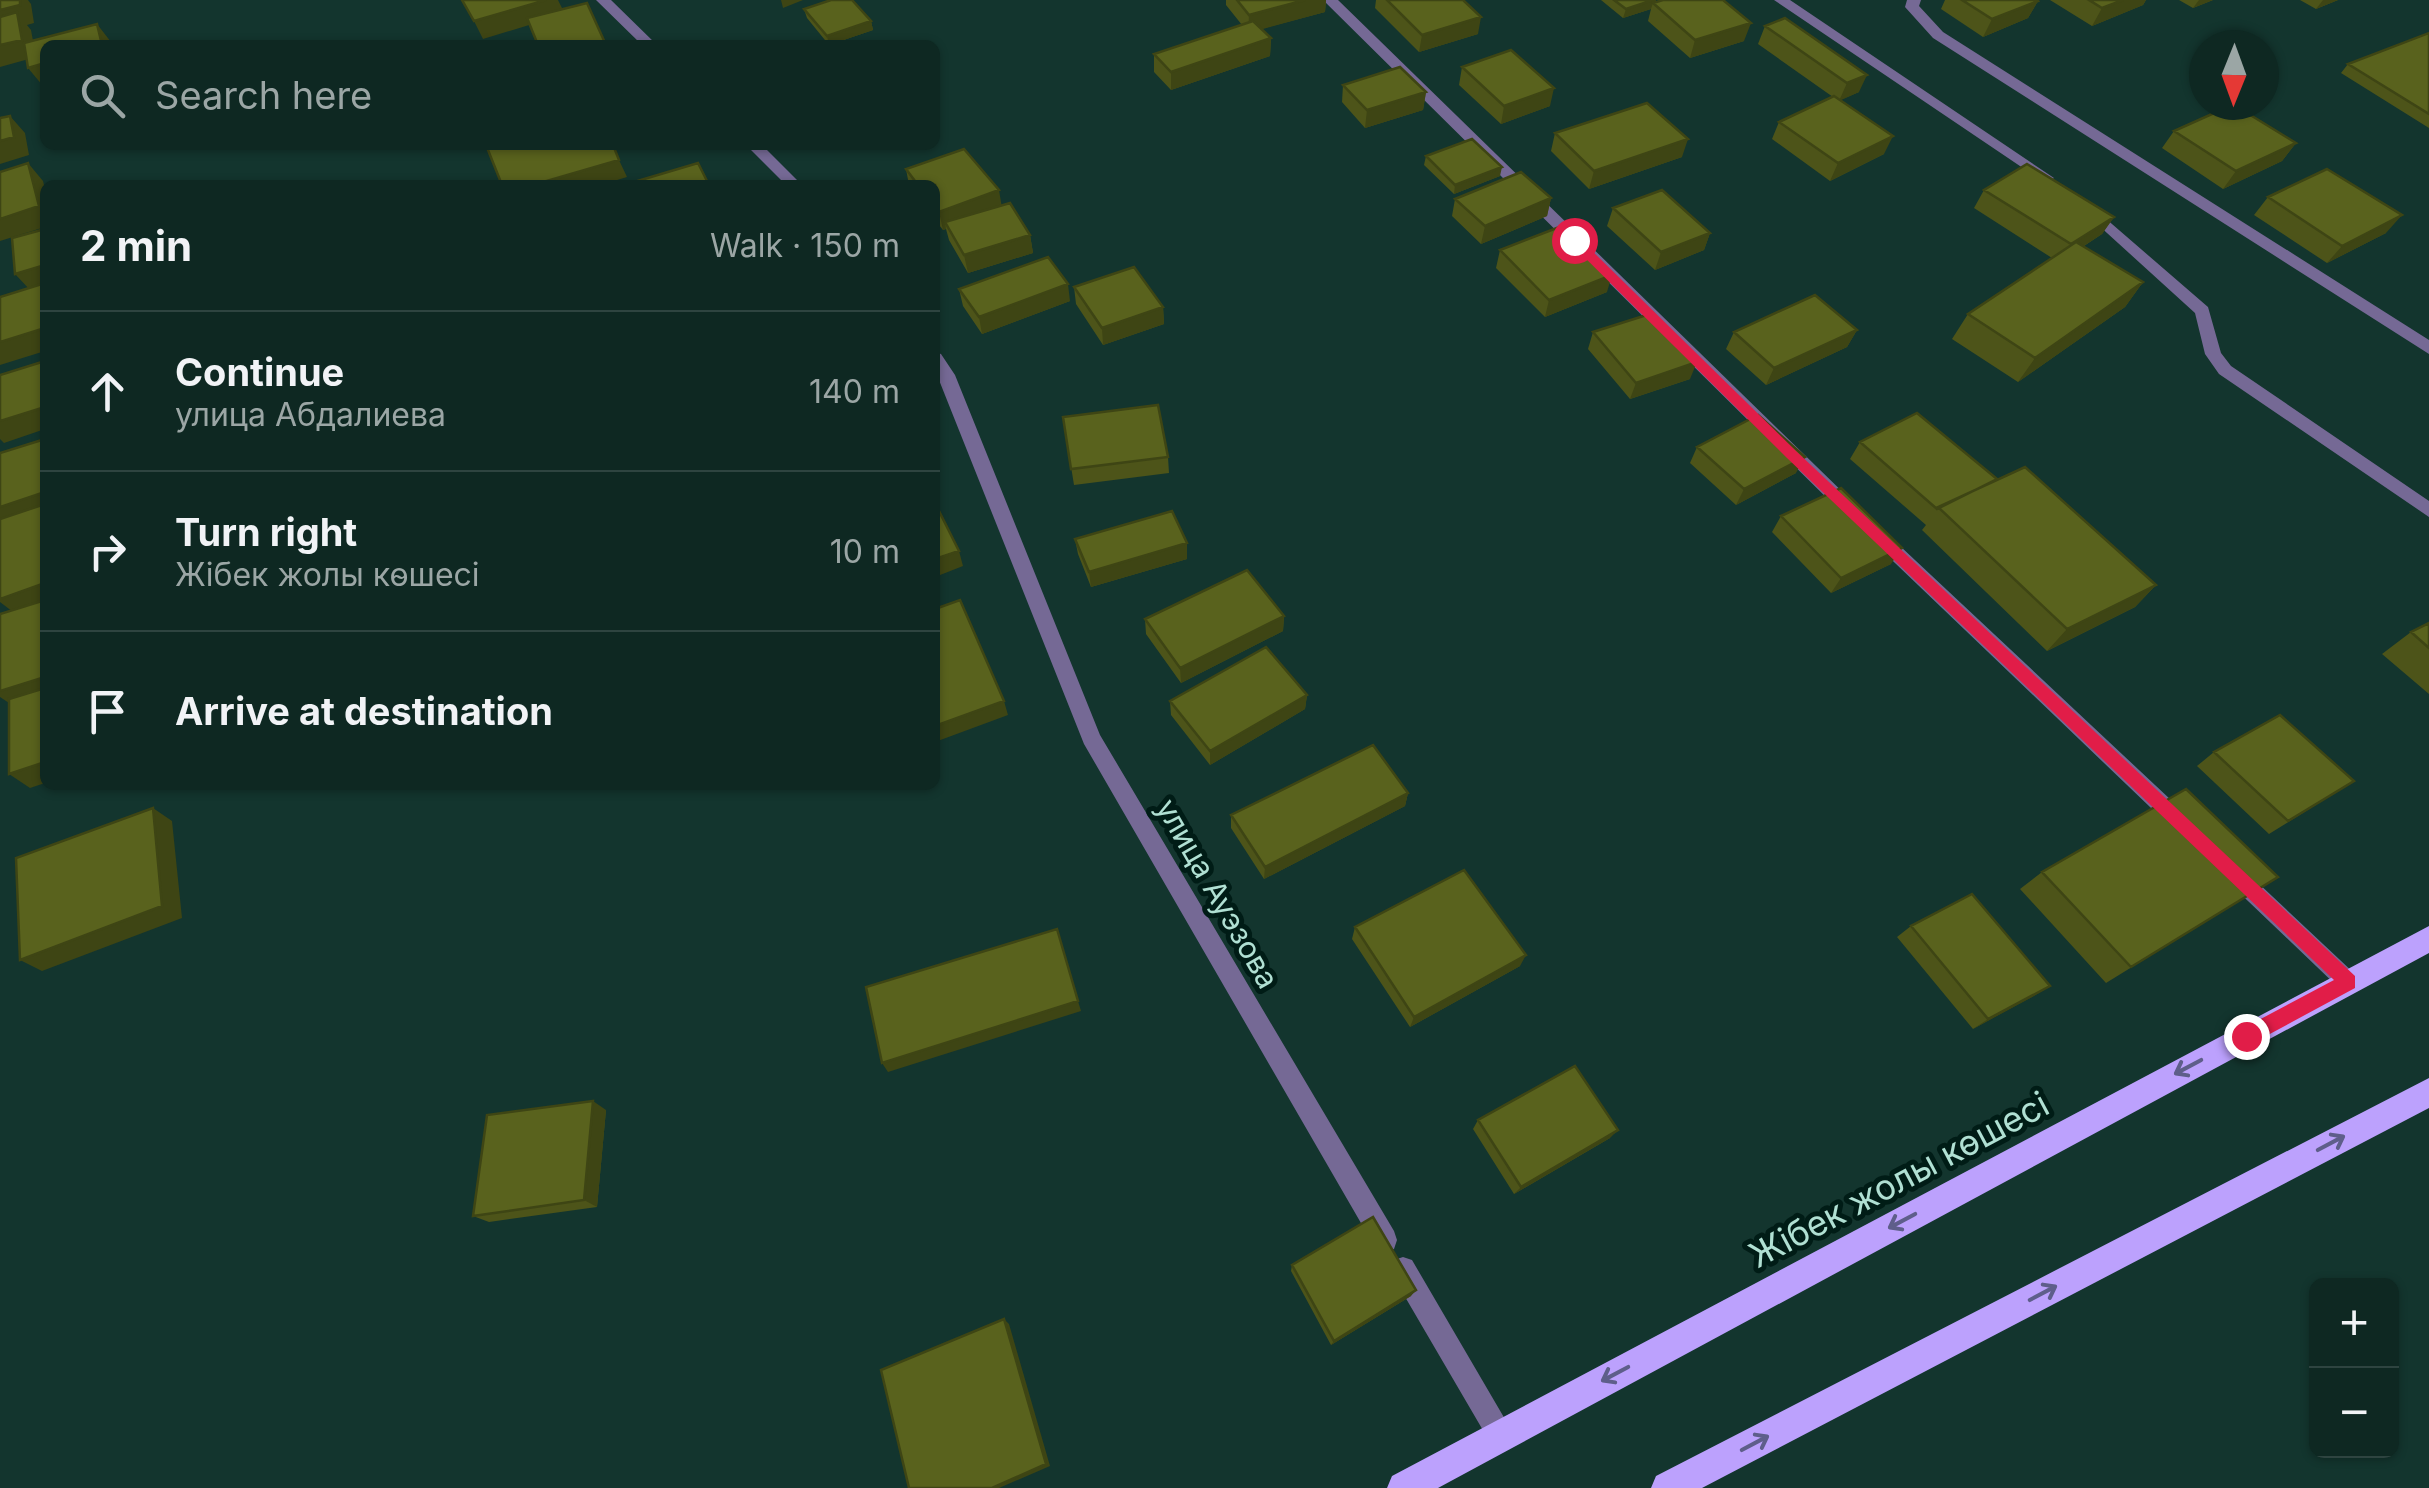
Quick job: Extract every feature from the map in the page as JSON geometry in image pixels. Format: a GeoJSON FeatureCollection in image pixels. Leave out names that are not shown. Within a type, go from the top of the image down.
{"type":"FeatureCollection","features":[{"type":"Feature","properties":{"kind":"main road","name":"Жібек жолы көшесі"},"geometry":{"type":"LineString","coordinates":[[1404,1488],[2429,939]]}},
{"type":"Feature","properties":{"kind":"main road"},"geometry":{"type":"LineString","coordinates":[[1668,1488],[2429,1092]]}},
{"type":"Feature","properties":{"kind":"street"},"geometry":{"type":"LineString","coordinates":[[603,0],[645,40]]}},
{"type":"Feature","properties":{"kind":"street"},"geometry":{"type":"LineString","coordinates":[[1330,0],[1792,454],[2191,833]]}},
{"type":"Feature","properties":{"kind":"street"},"geometry":{"type":"LineString","coordinates":[[1781,0],[2072,195],[2202,311],[2213,354],[2225,370],[2429,510]]}},
{"type":"Feature","properties":{"kind":"street"},"geometry":{"type":"LineString","coordinates":[[1914,0],[1912,7],[1938,35],[2429,348]]}},
{"type":"Feature","properties":{"kind":"street"},"geometry":{"type":"LineString","coordinates":[[759,150],[790,180]]}},
{"type":"Feature","properties":{"kind":"street","name":"улица Ауэзова"},"geometry":{"type":"LineString","coordinates":[[940,365],[1091,738],[1500,1436]]}},
{"type":"Feature","properties":{"kind":"street"},"geometry":{"type":"LineString","coordinates":[[2220,860],[2348,982]]}},
{"type":"Feature","properties":{"kind":"building"},"geometry":{"type":"Polygon","coordinates":[[[0,0],[20,0],[20,5],[0,10],[0,0]]]}},
{"type":"Feature","properties":{"kind":"building"},"geometry":{"type":"Polygon","coordinates":[[[462,0],[546,0],[474,21],[462,0]]]}},
{"type":"Feature","properties":{"kind":"building"},"geometry":{"type":"Polygon","coordinates":[[[831,0],[852,0],[871,21],[827,36],[804,9],[831,0]]]}},
{"type":"Feature","properties":{"kind":"building"},"geometry":{"type":"Polygon","coordinates":[[[1237,0],[1305,0],[1249,15],[1237,0]]]}},
{"type":"Feature","properties":{"kind":"building"},"geometry":{"type":"Polygon","coordinates":[[[1387,0],[1463,0],[1481,17],[1422,35],[1387,0]]]}},
{"type":"Feature","properties":{"kind":"building"},"geometry":{"type":"Polygon","coordinates":[[[1614,0],[1653,0],[1626,9],[1614,0]]]}},
{"type":"Feature","properties":{"kind":"building"},"geometry":{"type":"Polygon","coordinates":[[[1723,0],[1751,23],[1695,40],[1653,3],[1723,0]]]}},
{"type":"Feature","properties":{"kind":"building"},"geometry":{"type":"Polygon","coordinates":[[[1962,0],[2037,0],[2038,1],[1992,19],[1962,0]]]}},
{"type":"Feature","properties":{"kind":"building"},"geometry":{"type":"Polygon","coordinates":[[[2089,0],[2123,0],[2102,8],[2089,0]]]}},
{"type":"Feature","properties":{"kind":"building"},"geometry":{"type":"Polygon","coordinates":[[[587,3],[604,40],[536,40],[527,18],[587,3]]]}},
{"type":"Feature","properties":{"kind":"building"},"geometry":{"type":"Polygon","coordinates":[[[17,12],[22,40],[0,45],[0,17],[17,12]]]}},
{"type":"Feature","properties":{"kind":"building"},"geometry":{"type":"Polygon","coordinates":[[[1785,18],[1867,75],[1847,83],[1765,26],[1785,18]]]}},
{"type":"Feature","properties":{"kind":"building"},"geometry":{"type":"Polygon","coordinates":[[[1253,21],[1271,38],[1171,72],[1154,54],[1253,21]]]}},
{"type":"Feature","properties":{"kind":"building"},"geometry":{"type":"Polygon","coordinates":[[[97,24],[101,40],[40,40],[40,64],[28,68],[24,43],[97,24]]]}},
{"type":"Feature","properties":{"kind":"building"},"geometry":{"type":"Polygon","coordinates":[[[2429,33],[2429,114],[2348,64],[2429,33]]]}},
{"type":"Feature","properties":{"kind":"building"},"geometry":{"type":"Polygon","coordinates":[[[1511,50],[1554,88],[1504,106],[1462,67],[1511,50]]]}},
{"type":"Feature","properties":{"kind":"building"},"geometry":{"type":"Polygon","coordinates":[[[1400,67],[1426,92],[1367,110],[1343,85],[1400,67]]]}},
{"type":"Feature","properties":{"kind":"building"},"geometry":{"type":"Polygon","coordinates":[[[1834,96],[1893,136],[1838,163],[1779,122],[1834,96]]]}},
{"type":"Feature","properties":{"kind":"building"},"geometry":{"type":"Polygon","coordinates":[[[1647,103],[1688,139],[1594,171],[1555,133],[1647,103]]]}},
{"type":"Feature","properties":{"kind":"building"},"geometry":{"type":"Polygon","coordinates":[[[10,116],[14,137],[0,141],[0,118],[10,116]]]}},
{"type":"Feature","properties":{"kind":"building"},"geometry":{"type":"Polygon","coordinates":[[[2199,120],[2258,120],[2296,143],[2236,171],[2174,131],[2199,120]]]}},
{"type":"Feature","properties":{"kind":"building"},"geometry":{"type":"Polygon","coordinates":[[[1472,139],[1502,167],[1455,185],[1426,156],[1472,139]]]}},
{"type":"Feature","properties":{"kind":"building"},"geometry":{"type":"Polygon","coordinates":[[[964,149],[999,190],[940,212],[940,180],[914,180],[906,169],[964,149]]]}},
{"type":"Feature","properties":{"kind":"building"},"geometry":{"type":"Polygon","coordinates":[[[488,150],[615,150],[619,160],[550,180],[500,180],[488,150]]]}},
{"type":"Feature","properties":{"kind":"building"},"geometry":{"type":"Polygon","coordinates":[[[28,163],[39,206],[0,219],[0,172],[28,163]]]}},
{"type":"Feature","properties":{"kind":"building"},"geometry":{"type":"Polygon","coordinates":[[[698,163],[706,180],[641,180],[698,163]]]}},
{"type":"Feature","properties":{"kind":"building"},"geometry":{"type":"Polygon","coordinates":[[[2027,164],[2114,217],[2071,244],[1984,190],[2027,164]]]}},
{"type":"Feature","properties":{"kind":"building"},"geometry":{"type":"Polygon","coordinates":[[[2327,169],[2402,215],[2342,246],[2268,197],[2327,169]]]}},
{"type":"Feature","properties":{"kind":"building"},"geometry":{"type":"Polygon","coordinates":[[[1521,172],[1551,198],[1485,226],[1455,199],[1521,172]]]}},
{"type":"Feature","properties":{"kind":"building"},"geometry":{"type":"Polygon","coordinates":[[[1662,190],[1710,233],[1661,252],[1613,208],[1662,190]]]}},
{"type":"Feature","properties":{"kind":"building"},"geometry":{"type":"Polygon","coordinates":[[[1010,203],[1030,235],[964,255],[945,222],[1010,203]]]}},
{"type":"Feature","properties":{"kind":"building"},"geometry":{"type":"Polygon","coordinates":[[[1562,226],[1612,275],[1549,300],[1500,250],[1562,226]]]}},
{"type":"Feature","properties":{"kind":"building"},"geometry":{"type":"Polygon","coordinates":[[[40,230],[40,266],[15,274],[12,238],[40,230]]]}},
{"type":"Feature","properties":{"kind":"building"},"geometry":{"type":"Polygon","coordinates":[[[2076,242],[2143,282],[2035,358],[1968,314],[2076,242]]]}},
{"type":"Feature","properties":{"kind":"building"},"geometry":{"type":"Polygon","coordinates":[[[1048,257],[1068,284],[979,317],[959,289],[1048,257]]]}},
{"type":"Feature","properties":{"kind":"building"},"geometry":{"type":"Polygon","coordinates":[[[1134,267],[1163,307],[1102,328],[1074,287],[1134,267]]]}},
{"type":"Feature","properties":{"kind":"building"},"geometry":{"type":"Polygon","coordinates":[[[40,285],[40,330],[0,342],[0,297],[40,285]]]}},
{"type":"Feature","properties":{"kind":"building"},"geometry":{"type":"Polygon","coordinates":[[[1815,295],[1857,330],[1774,368],[1734,332],[1815,295]]]}},
{"type":"Feature","properties":{"kind":"building"},"geometry":{"type":"Polygon","coordinates":[[[1653,313],[1697,362],[1636,383],[1593,332],[1653,313]]]}},
{"type":"Feature","properties":{"kind":"building"},"geometry":{"type":"Polygon","coordinates":[[[40,363],[40,409],[0,421],[0,375],[40,363]]]}},
{"type":"Feature","properties":{"kind":"building"},"geometry":{"type":"Polygon","coordinates":[[[1158,405],[1168,457],[1071,469],[1063,417],[1158,405]]]}},
{"type":"Feature","properties":{"kind":"building"},"geometry":{"type":"Polygon","coordinates":[[[1917,413],[1997,479],[1937,509],[1860,442],[1917,413]]]}},
{"type":"Feature","properties":{"kind":"building"},"geometry":{"type":"Polygon","coordinates":[[[1758,415],[1805,457],[1744,489],[1697,447],[1758,415]]]}},
{"type":"Feature","properties":{"kind":"building"},"geometry":{"type":"Polygon","coordinates":[[[40,441],[40,494],[0,507],[0,453],[40,441]]]}},
{"type":"Feature","properties":{"kind":"building"},"geometry":{"type":"Polygon","coordinates":[[[2025,467],[2156,585],[2067,629],[1938,507],[2025,467]]]}},
{"type":"Feature","properties":{"kind":"building"},"geometry":{"type":"Polygon","coordinates":[[[1841,488],[1902,548],[1841,578],[1781,516],[1841,488]]]}},
{"type":"Feature","properties":{"kind":"building"},"geometry":{"type":"Polygon","coordinates":[[[40,506],[40,585],[0,599],[0,519],[40,506]]]}},
{"type":"Feature","properties":{"kind":"building"},"geometry":{"type":"Polygon","coordinates":[[[1172,511],[1187,543],[1089,572],[1075,539],[1172,511]]]}},
{"type":"Feature","properties":{"kind":"building"},"geometry":{"type":"Polygon","coordinates":[[[940,513],[959,551],[940,557],[940,513]]]}},
{"type":"Feature","properties":{"kind":"building"},"geometry":{"type":"Polygon","coordinates":[[[1247,570],[1284,616],[1180,668],[1145,619],[1247,570]]]}},
{"type":"Feature","properties":{"kind":"building"},"geometry":{"type":"Polygon","coordinates":[[[960,600],[1004,701],[940,724],[940,607],[960,600]]]}},
{"type":"Feature","properties":{"kind":"building"},"geometry":{"type":"Polygon","coordinates":[[[40,602],[40,679],[0,691],[0,614],[40,602]]]}},
{"type":"Feature","properties":{"kind":"building"},"geometry":{"type":"Polygon","coordinates":[[[2429,623],[2429,648],[2411,632],[2429,623]]]}},
{"type":"Feature","properties":{"kind":"building"},"geometry":{"type":"Polygon","coordinates":[[[1266,647],[1307,695],[1210,751],[1170,701],[1266,647]]]}},
{"type":"Feature","properties":{"kind":"building"},"geometry":{"type":"Polygon","coordinates":[[[40,690],[40,764],[9,774],[9,699],[40,690]]]}},
{"type":"Feature","properties":{"kind":"building"},"geometry":{"type":"Polygon","coordinates":[[[2280,715],[2354,781],[2288,821],[2214,752],[2280,715]]]}},
{"type":"Feature","properties":{"kind":"building"},"geometry":{"type":"Polygon","coordinates":[[[1373,745],[1408,793],[1265,867],[1231,815],[1373,745]]]}},
{"type":"Feature","properties":{"kind":"building"},"geometry":{"type":"Polygon","coordinates":[[[2186,789],[2278,877],[2131,967],[2042,872],[2186,789]]]}},
{"type":"Feature","properties":{"kind":"building"},"geometry":{"type":"Polygon","coordinates":[[[153,808],[162,906],[20,960],[16,858],[153,808]]]}},
{"type":"Feature","properties":{"kind":"building"},"geometry":{"type":"Polygon","coordinates":[[[1464,870],[1526,955],[1414,1017],[1355,927],[1464,870]]]}},
{"type":"Feature","properties":{"kind":"building"},"geometry":{"type":"Polygon","coordinates":[[[1972,894],[2050,986],[1988,1019],[1911,926],[1972,894]]]}},
{"type":"Feature","properties":{"kind":"building"},"geometry":{"type":"Polygon","coordinates":[[[1057,929],[1078,1001],[882,1063],[866,987],[1057,929]]]}},
{"type":"Feature","properties":{"kind":"building"},"geometry":{"type":"Polygon","coordinates":[[[1575,1066],[1618,1130],[1521,1187],[1478,1120],[1575,1066]]]}},
{"type":"Feature","properties":{"kind":"building"},"geometry":{"type":"Polygon","coordinates":[[[593,1101],[584,1200],[473,1216],[487,1115],[593,1101]]]}},
{"type":"Feature","properties":{"kind":"building"},"geometry":{"type":"Polygon","coordinates":[[[1373,1217],[1416,1290],[1334,1341],[1292,1265],[1373,1217]]]}},
{"type":"Feature","properties":{"kind":"building"},"geometry":{"type":"Polygon","coordinates":[[[1004,1319],[1046,1464],[992,1488],[909,1488],[881,1370],[1004,1319]]]}},
{"type":"Feature","properties":{"kind":"route"},"geometry":{"type":"LineString","coordinates":[[1574,240],[1792,454],[2348,982],[2246,1036]]}}]}
